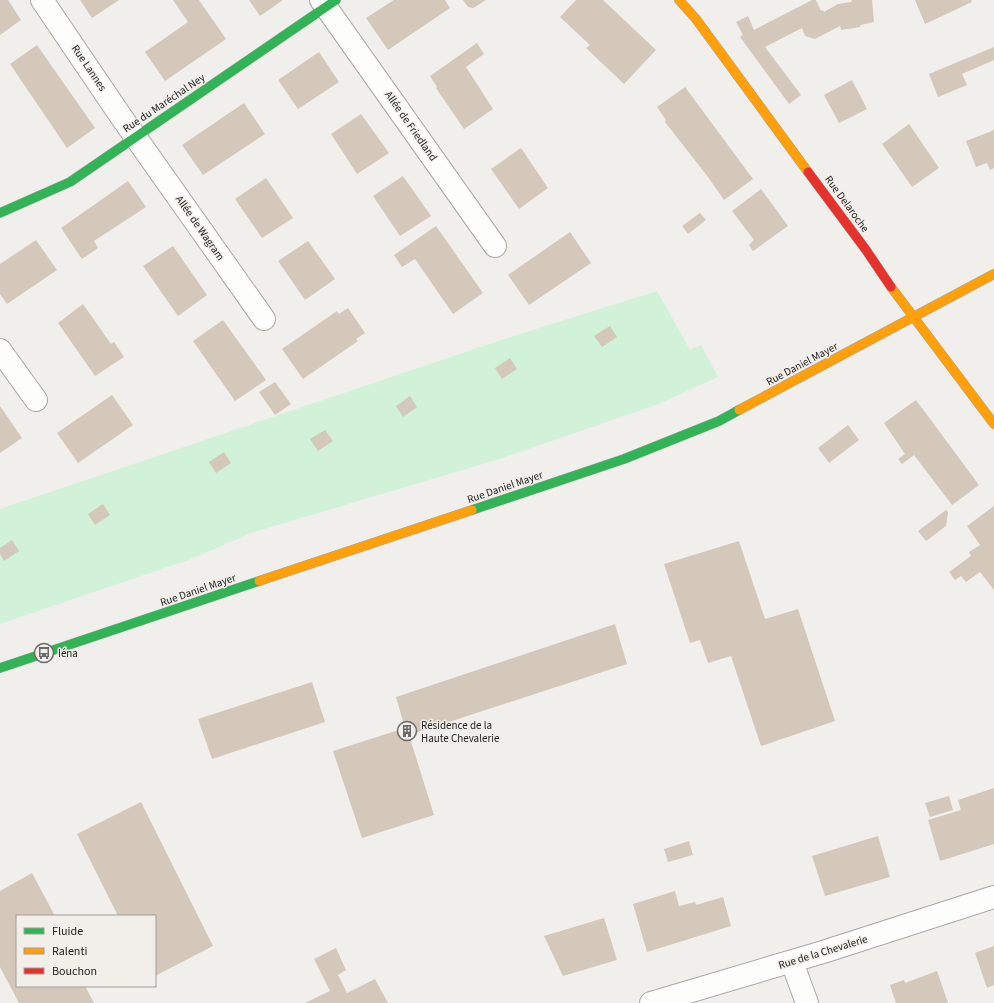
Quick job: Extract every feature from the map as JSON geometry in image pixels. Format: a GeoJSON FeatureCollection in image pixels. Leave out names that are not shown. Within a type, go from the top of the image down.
{"type":"FeatureCollection","features":[{"type":"Feature","properties":{"kind":"main road","name":"Rue Delaroche"},"geometry":{"type":"LineString","coordinates":[[678,0],[710,37],[866,250],[894,291],[994,424]]}},
{"type":"Feature","properties":{"kind":"main road","name":"Rue du Maréchal Ney"},"geometry":{"type":"LineString","coordinates":[[0,213],[70,182],[328,2]]}},
{"type":"Feature","properties":{"kind":"main road","name":"Rue Daniel Mayer"},"geometry":{"type":"LineString","coordinates":[[0,668],[624,459],[718,421],[994,274]]}},
{"type":"Feature","properties":{"kind":"street","name":"Rue Lannes"},"geometry":{"type":"LineString","coordinates":[[42,0],[136,137]]}},
{"type":"Feature","properties":{"kind":"street","name":"Allée de Friedland"},"geometry":{"type":"LineString","coordinates":[[328,2],[496,246]]}},
{"type":"Feature","properties":{"kind":"street","name":"Allée de Wagram"},"geometry":{"type":"LineString","coordinates":[[136,137],[264,319]]}},
{"type":"Feature","properties":{"kind":"street"},"geometry":{"type":"LineString","coordinates":[[0,350],[36,400]]}},
{"type":"Feature","properties":{"kind":"street","name":"Rue de la Chevalerie"},"geometry":{"type":"LineString","coordinates":[[651,1003],[792,962],[994,897]]}},
{"type":"Feature","properties":{"kind":"street"},"geometry":{"type":"LineString","coordinates":[[792,962],[807,1003]]}},
{"type":"Feature","properties":{"kind":"green space"},"geometry":{"type":"Polygon","coordinates":[[[657,291],[690,350],[701,345],[718,377],[656,405],[496,460],[251,533],[191,559],[0,624],[0,509],[498,341],[657,291]]]}},
{"type":"Feature","properties":{"kind":"building"},"geometry":{"type":"Polygon","coordinates":[[[0,0],[8,0],[21,20],[0,35],[0,0]]]}},
{"type":"Feature","properties":{"kind":"building"},"geometry":{"type":"Polygon","coordinates":[[[80,0],[119,0],[92,18],[80,0]]]}},
{"type":"Feature","properties":{"kind":"building"},"geometry":{"type":"Polygon","coordinates":[[[173,0],[199,0],[226,39],[165,81],[145,52],[188,22],[173,0]]]}},
{"type":"Feature","properties":{"kind":"building"},"geometry":{"type":"Polygon","coordinates":[[[249,0],[283,0],[260,16],[249,0]]]}},
{"type":"Feature","properties":{"kind":"building"},"geometry":{"type":"Polygon","coordinates":[[[394,0],[445,0],[450,8],[388,50],[366,18],[394,0]]]}},
{"type":"Feature","properties":{"kind":"building"},"geometry":{"type":"Polygon","coordinates":[[[463,0],[486,0],[473,8],[468,7],[463,0]]]}},
{"type":"Feature","properties":{"kind":"building"},"geometry":{"type":"Polygon","coordinates":[[[576,0],[603,0],[656,50],[624,84],[586,48],[590,45],[560,17],[576,0]]]}},
{"type":"Feature","properties":{"kind":"building"},"geometry":{"type":"Polygon","coordinates":[[[812,0],[816,0],[821,11],[823,10],[824,12],[838,4],[851,2],[852,0],[872,0],[874,22],[861,25],[860,27],[841,30],[840,26],[815,39],[805,36],[802,28],[765,47],[801,95],[789,104],[740,37],[743,35],[736,22],[748,16],[754,30],[812,0]]]}},
{"type":"Feature","properties":{"kind":"building"},"geometry":{"type":"Polygon","coordinates":[[[915,0],[971,0],[972,2],[925,24],[915,0]]]}},
{"type":"Feature","properties":{"kind":"building"},"geometry":{"type":"Polygon","coordinates":[[[477,43],[484,54],[466,67],[493,109],[464,129],[436,88],[437,87],[430,76],[477,43]]]}},
{"type":"Feature","properties":{"kind":"building"},"geometry":{"type":"Polygon","coordinates":[[[37,45],[95,128],[67,148],[10,64],[37,45]]]}},
{"type":"Feature","properties":{"kind":"building"},"geometry":{"type":"Polygon","coordinates":[[[994,47],[994,60],[962,74],[967,85],[938,97],[929,74],[994,47]]]}},
{"type":"Feature","properties":{"kind":"building"},"geometry":{"type":"Polygon","coordinates":[[[319,52],[339,82],[298,109],[278,80],[319,52]]]}},
{"type":"Feature","properties":{"kind":"building"},"geometry":{"type":"Polygon","coordinates":[[[852,80],[867,109],[839,123],[824,95],[852,80]]]}},
{"type":"Feature","properties":{"kind":"building"},"geometry":{"type":"Polygon","coordinates":[[[685,87],[753,179],[724,200],[665,122],[666,120],[657,107],[685,87]]]}},
{"type":"Feature","properties":{"kind":"building"},"geometry":{"type":"Polygon","coordinates":[[[244,103],[265,134],[203,175],[182,145],[244,103]]]}},
{"type":"Feature","properties":{"kind":"building"},"geometry":{"type":"Polygon","coordinates":[[[361,114],[389,153],[357,174],[331,134],[361,114]]]}},
{"type":"Feature","properties":{"kind":"building"},"geometry":{"type":"Polygon","coordinates":[[[909,124],[939,168],[912,187],[882,144],[909,124]]]}},
{"type":"Feature","properties":{"kind":"building"},"geometry":{"type":"Polygon","coordinates":[[[994,130],[994,168],[990,170],[987,163],[976,167],[966,141],[994,130]]]}},
{"type":"Feature","properties":{"kind":"building"},"geometry":{"type":"Polygon","coordinates":[[[521,148],[548,188],[519,209],[491,169],[521,148]]]}},
{"type":"Feature","properties":{"kind":"building"},"geometry":{"type":"Polygon","coordinates":[[[403,176],[431,216],[400,236],[373,196],[403,176]]]}},
{"type":"Feature","properties":{"kind":"building"},"geometry":{"type":"Polygon","coordinates":[[[266,178],[293,218],[262,238],[235,199],[266,178]]]}},
{"type":"Feature","properties":{"kind":"building"},"geometry":{"type":"Polygon","coordinates":[[[128,181],[146,207],[94,241],[98,248],[82,259],[61,228],[128,181]]]}},
{"type":"Feature","properties":{"kind":"building"},"geometry":{"type":"Polygon","coordinates":[[[761,189],[788,226],[753,251],[749,245],[754,240],[732,211],[761,189]]]}},
{"type":"Feature","properties":{"kind":"building"},"geometry":{"type":"Polygon","coordinates":[[[700,213],[706,220],[688,234],[682,226],[700,213]]]}},
{"type":"Feature","properties":{"kind":"building"},"geometry":{"type":"Polygon","coordinates":[[[436,226],[483,293],[453,314],[415,259],[402,267],[394,255],[436,226]]]}},
{"type":"Feature","properties":{"kind":"building"},"geometry":{"type":"Polygon","coordinates":[[[570,232],[591,263],[529,305],[508,275],[570,232]]]}},
{"type":"Feature","properties":{"kind":"building"},"geometry":{"type":"Polygon","coordinates":[[[36,240],[57,270],[7,304],[0,294],[0,264],[36,240]]]}},
{"type":"Feature","properties":{"kind":"building"},"geometry":{"type":"Polygon","coordinates":[[[308,241],[335,279],[305,300],[278,261],[308,241]]]}},
{"type":"Feature","properties":{"kind":"building"},"geometry":{"type":"Polygon","coordinates":[[[173,246],[207,295],[178,316],[143,266],[173,246]]]}},
{"type":"Feature","properties":{"kind":"building"},"geometry":{"type":"Polygon","coordinates":[[[83,304],[111,344],[114,342],[124,357],[95,376],[58,323],[83,304]]]}},
{"type":"Feature","properties":{"kind":"building"},"geometry":{"type":"Polygon","coordinates":[[[348,308],[365,333],[356,339],[358,341],[303,379],[282,349],[337,311],[339,314],[348,308]]]}},
{"type":"Feature","properties":{"kind":"building"},"geometry":{"type":"Polygon","coordinates":[[[223,320],[266,380],[235,401],[193,341],[223,320]]]}},
{"type":"Feature","properties":{"kind":"building"},"geometry":{"type":"Polygon","coordinates":[[[610,326],[617,337],[602,347],[594,336],[610,326]]]}},
{"type":"Feature","properties":{"kind":"building"},"geometry":{"type":"Polygon","coordinates":[[[510,358],[517,369],[502,379],[495,368],[510,358]]]}},
{"type":"Feature","properties":{"kind":"building"},"geometry":{"type":"Polygon","coordinates":[[[275,382],[291,404],[275,415],[259,392],[275,382]]]}},
{"type":"Feature","properties":{"kind":"building"},"geometry":{"type":"Polygon","coordinates":[[[112,395],[133,425],[78,463],[57,433],[112,395]]]}},
{"type":"Feature","properties":{"kind":"building"},"geometry":{"type":"Polygon","coordinates":[[[410,396],[417,407],[403,417],[396,406],[410,396]]]}},
{"type":"Feature","properties":{"kind":"building"},"geometry":{"type":"Polygon","coordinates":[[[916,400],[979,485],[952,505],[914,455],[902,464],[898,459],[905,454],[884,423],[916,400]]]}},
{"type":"Feature","properties":{"kind":"building"},"geometry":{"type":"Polygon","coordinates":[[[0,406],[22,438],[0,453],[0,406]]]}},
{"type":"Feature","properties":{"kind":"building"},"geometry":{"type":"Polygon","coordinates":[[[848,425],[859,440],[829,463],[818,448],[848,425]]]}},
{"type":"Feature","properties":{"kind":"building"},"geometry":{"type":"Polygon","coordinates":[[[325,430],[333,441],[318,451],[310,439],[325,430]]]}},
{"type":"Feature","properties":{"kind":"building"},"geometry":{"type":"Polygon","coordinates":[[[224,452],[231,463],[216,473],[209,462],[224,452]]]}},
{"type":"Feature","properties":{"kind":"building"},"geometry":{"type":"Polygon","coordinates":[[[103,504],[110,515],[95,525],[88,514],[103,504]]]}},
{"type":"Feature","properties":{"kind":"building"},"geometry":{"type":"Polygon","coordinates":[[[994,506],[994,590],[980,572],[966,582],[961,576],[955,580],[949,572],[971,556],[969,552],[980,545],[967,526],[994,506]]]}},
{"type":"Feature","properties":{"kind":"building"},"geometry":{"type":"Polygon","coordinates":[[[946,510],[948,512],[946,526],[926,541],[918,531],[946,510]]]}},
{"type":"Feature","properties":{"kind":"building"},"geometry":{"type":"Polygon","coordinates":[[[12,540],[19,551],[4,561],[0,554],[0,548],[12,540]]]}},
{"type":"Feature","properties":{"kind":"building"},"geometry":{"type":"Polygon","coordinates":[[[739,541],[765,619],[798,609],[835,721],[761,746],[731,656],[708,663],[700,640],[690,643],[664,564],[739,541]]]}},
{"type":"Feature","properties":{"kind":"building","name":"Résidence de la Haute Chevalerie"},"geometry":{"type":"Polygon","coordinates":[[[615,624],[627,664],[409,735],[434,815],[362,838],[333,751],[405,728],[396,697],[615,624]]]}},
{"type":"Feature","properties":{"kind":"building"},"geometry":{"type":"Polygon","coordinates":[[[312,682],[325,722],[212,759],[198,719],[312,682]]]}},
{"type":"Feature","properties":{"kind":"building"},"geometry":{"type":"Polygon","coordinates":[[[994,788],[994,844],[940,861],[928,820],[961,810],[958,800],[994,788]]]}},
{"type":"Feature","properties":{"kind":"building"},"geometry":{"type":"Polygon","coordinates":[[[949,796],[953,810],[930,817],[925,803],[949,796]]]}},
{"type":"Feature","properties":{"kind":"building"},"geometry":{"type":"Polygon","coordinates":[[[141,802],[213,946],[156,975],[156,915],[118,915],[77,834],[141,802]]]}},
{"type":"Feature","properties":{"kind":"building"},"geometry":{"type":"Polygon","coordinates":[[[878,836],[890,877],[825,896],[812,856],[878,836]]]}},
{"type":"Feature","properties":{"kind":"building"},"geometry":{"type":"Polygon","coordinates":[[[689,841],[693,855],[668,862],[664,849],[689,841]]]}},
{"type":"Feature","properties":{"kind":"building"},"geometry":{"type":"Polygon","coordinates":[[[32,873],[54,915],[16,915],[16,987],[86,987],[94,1003],[19,1003],[0,967],[0,891],[32,873]]]}},
{"type":"Feature","properties":{"kind":"building"},"geometry":{"type":"Polygon","coordinates":[[[675,891],[679,906],[695,902],[696,905],[723,897],[731,926],[647,952],[633,904],[675,891]]]}},
{"type":"Feature","properties":{"kind":"building"},"geometry":{"type":"Polygon","coordinates":[[[604,918],[617,960],[563,976],[544,936],[604,918]]]}},
{"type":"Feature","properties":{"kind":"building"},"geometry":{"type":"Polygon","coordinates":[[[994,946],[994,985],[987,988],[975,953],[994,946]]]}},
{"type":"Feature","properties":{"kind":"building"},"geometry":{"type":"Polygon","coordinates":[[[336,948],[346,970],[338,975],[347,993],[375,979],[388,1003],[305,1003],[330,991],[314,959],[336,948]]]}},
{"type":"Feature","properties":{"kind":"building"},"geometry":{"type":"Polygon","coordinates":[[[937,971],[948,1003],[896,1003],[890,985],[904,980],[905,983],[937,971]]]}},
{"type":"Feature","properties":{"kind":"traffic: fast"},"geometry":{"type":"LineString","coordinates":[[0,213],[70,182],[336,0]]}},
{"type":"Feature","properties":{"kind":"traffic: fast"},"geometry":{"type":"LineString","coordinates":[[472,510],[624,459],[719,421],[739,410]]}},
{"type":"Feature","properties":{"kind":"traffic: fast"},"geometry":{"type":"LineString","coordinates":[[0,668],[259,581]]}},
{"type":"Feature","properties":{"kind":"traffic: slow"},"geometry":{"type":"LineString","coordinates":[[679,0],[696,19],[808,172]]}},
{"type":"Feature","properties":{"kind":"traffic: slow"},"geometry":{"type":"LineString","coordinates":[[739,410],[994,274]]}},
{"type":"Feature","properties":{"kind":"traffic: slow"},"geometry":{"type":"LineString","coordinates":[[891,287],[994,424]]}},
{"type":"Feature","properties":{"kind":"traffic: slow"},"geometry":{"type":"LineString","coordinates":[[259,581],[472,510]]}},
{"type":"Feature","properties":{"kind":"traffic: jam"},"geometry":{"type":"LineString","coordinates":[[808,172],[866,250],[891,287]]}},
{"type":"Feature","properties":{"kind":"place","name":"Iéna"},"geometry":{"type":"Point","coordinates":[44,653]}},
{"type":"Feature","properties":{"kind":"place","name":"Résidence de la Haute Chevalerie"},"geometry":{"type":"Point","coordinates":[407,731]}}]}
